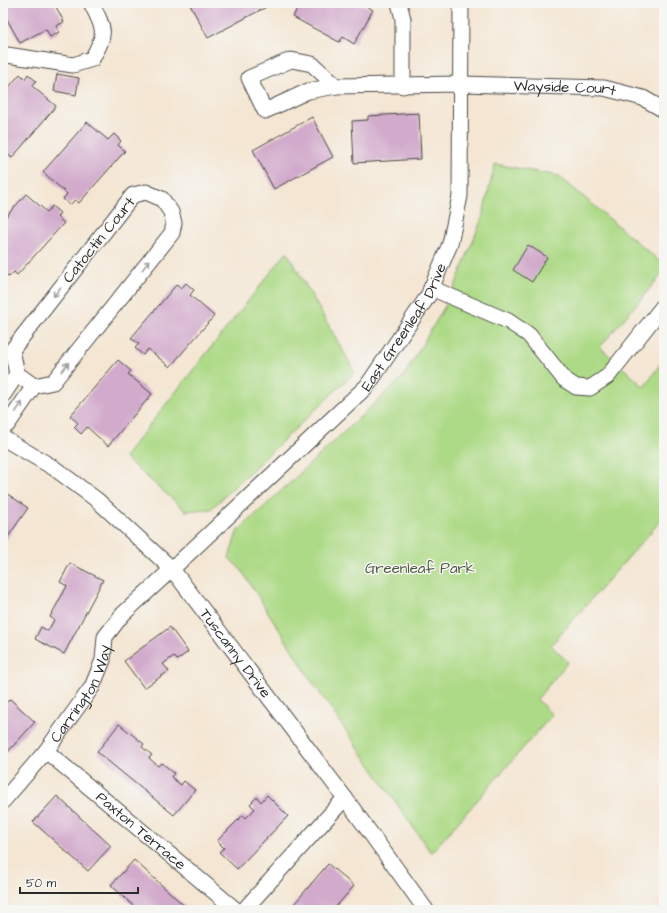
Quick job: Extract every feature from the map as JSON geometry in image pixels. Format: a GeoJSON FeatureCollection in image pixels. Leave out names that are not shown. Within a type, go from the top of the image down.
{"type":"FeatureCollection","features":[{"type":"Feature","properties":{"kind":"street"},"geometry":{"type":"LineString","coordinates":[[3,56],[7,55],[73,65],[92,59],[101,42],[103,28],[91,3]]}},
{"type":"Feature","properties":{"kind":"street"},"geometry":{"type":"LineString","coordinates":[[400,3],[404,19],[402,86]]}},
{"type":"Feature","properties":{"kind":"street","name":"East Greenleaf Drive"},"geometry":{"type":"LineString","coordinates":[[172,569],[367,386],[428,296],[450,244],[460,196],[461,3]]}},
{"type":"Feature","properties":{"kind":"street","name":"Wayside Court"},"geometry":{"type":"LineString","coordinates":[[336,86],[312,64],[291,60],[249,78],[265,111],[308,91],[336,86],[461,84],[604,88],[643,98],[664,110]]}},
{"type":"Feature","properties":{"kind":"street","name":"Catoctin Court"},"geometry":{"type":"LineString","coordinates":[[17,374],[12,350],[133,195],[146,192],[162,199],[171,212],[174,223],[172,233],[53,382],[34,386]]}},
{"type":"Feature","properties":{"kind":"street"},"geometry":{"type":"LineString","coordinates":[[431,288],[508,321],[529,335],[564,379],[576,388],[590,388],[608,376],[664,305]]}},
{"type":"Feature","properties":{"kind":"street"},"geometry":{"type":"LineString","coordinates":[[3,395],[17,374],[34,386],[8,424],[3,427]]}},
{"type":"Feature","properties":{"kind":"street","name":"Tuscanny Drive"},"geometry":{"type":"LineString","coordinates":[[3,438],[54,468],[97,500],[172,569],[345,798],[426,910]]}},
{"type":"Feature","properties":{"kind":"street","name":"Carrington Way"},"geometry":{"type":"LineString","coordinates":[[3,801],[46,752],[92,687],[103,660],[105,637],[122,615],[172,569]]}},
{"type":"Feature","properties":{"kind":"street","name":"Paxton Terrace"},"geometry":{"type":"LineString","coordinates":[[46,752],[236,910]]}},
{"type":"Feature","properties":{"kind":"street"},"geometry":{"type":"LineString","coordinates":[[244,910],[345,798]]}},
{"type":"Feature","properties":{"kind":"green space","name":"Greenleaf Park"},"geometry":{"type":"Polygon","coordinates":[[[495,164],[559,176],[664,265],[664,272],[600,347],[644,387],[661,363],[664,365],[664,517],[551,645],[568,662],[537,699],[552,715],[431,853],[313,683],[242,571],[229,558],[237,532],[403,377],[451,296],[482,218],[495,164]]]}},
{"type":"Feature","properties":{"kind":"green space"},"geometry":{"type":"Polygon","coordinates":[[[287,252],[355,372],[211,509],[186,511],[124,457],[287,252]]]}},
{"type":"Feature","properties":{"kind":"building"},"geometry":{"type":"Polygon","coordinates":[[[3,3],[54,3],[64,22],[56,26],[59,32],[50,37],[46,29],[20,43],[3,12],[3,3]]]}},
{"type":"Feature","properties":{"kind":"building"},"geometry":{"type":"Polygon","coordinates":[[[189,3],[266,3],[268,6],[208,38],[189,3]]]}},
{"type":"Feature","properties":{"kind":"building"},"geometry":{"type":"Polygon","coordinates":[[[300,3],[361,3],[373,10],[354,44],[343,37],[339,42],[293,17],[300,3]]]}},
{"type":"Feature","properties":{"kind":"building"},"geometry":{"type":"Polygon","coordinates":[[[20,74],[25,79],[28,74],[36,81],[32,86],[56,106],[12,158],[3,150],[3,94],[20,74]]]}},
{"type":"Feature","properties":{"kind":"building"},"geometry":{"type":"Polygon","coordinates":[[[57,74],[79,78],[76,95],[54,91],[57,74]]]}},
{"type":"Feature","properties":{"kind":"building"},"geometry":{"type":"Polygon","coordinates":[[[419,113],[421,159],[354,163],[352,121],[368,120],[368,116],[419,113]]]}},
{"type":"Feature","properties":{"kind":"building"},"geometry":{"type":"Polygon","coordinates":[[[312,117],[333,157],[274,189],[253,150],[312,117]]]}},
{"type":"Feature","properties":{"kind":"building"},"geometry":{"type":"Polygon","coordinates":[[[87,122],[108,140],[114,134],[121,141],[118,145],[125,151],[79,203],[75,200],[70,205],[63,199],[67,194],[43,172],[87,122]]]}},
{"type":"Feature","properties":{"kind":"building"},"geometry":{"type":"Polygon","coordinates":[[[26,194],[47,212],[52,206],[60,213],[57,217],[64,223],[17,275],[14,272],[9,277],[3,272],[3,269],[6,266],[3,264],[3,220],[26,194]]]}},
{"type":"Feature","properties":{"kind":"building"},"geometry":{"type":"Polygon","coordinates":[[[528,245],[547,257],[532,282],[513,270],[528,245]]]}},
{"type":"Feature","properties":{"kind":"building"},"geometry":{"type":"Polygon","coordinates":[[[186,283],[194,290],[190,295],[214,316],[170,367],[148,349],[143,355],[135,348],[139,344],[131,338],[177,284],[181,289],[186,283]]]}},
{"type":"Feature","properties":{"kind":"building"},"geometry":{"type":"Polygon","coordinates":[[[118,360],[131,371],[128,374],[152,394],[108,446],[87,427],[81,434],[74,427],[78,423],[70,416],[118,360]]]}},
{"type":"Feature","properties":{"kind":"building"},"geometry":{"type":"Polygon","coordinates":[[[3,491],[28,508],[3,544],[3,491]]]}},
{"type":"Feature","properties":{"kind":"building"},"geometry":{"type":"Polygon","coordinates":[[[70,563],[103,580],[64,654],[35,639],[41,627],[48,631],[54,620],[50,617],[67,586],[60,582],[70,563]]]}},
{"type":"Feature","properties":{"kind":"building"},"geometry":{"type":"Polygon","coordinates":[[[170,627],[188,652],[177,660],[174,656],[163,664],[169,671],[144,688],[124,661],[170,627]]]}},
{"type":"Feature","properties":{"kind":"building"},"geometry":{"type":"Polygon","coordinates":[[[10,699],[35,722],[3,757],[3,706],[10,699]]]}},
{"type":"Feature","properties":{"kind":"building"},"geometry":{"type":"Polygon","coordinates":[[[119,724],[144,744],[142,747],[152,755],[149,758],[158,766],[162,763],[174,773],[171,777],[181,785],[184,781],[195,790],[174,815],[97,752],[119,724]]]}},
{"type":"Feature","properties":{"kind":"building"},"geometry":{"type":"Polygon","coordinates":[[[267,795],[288,816],[237,869],[219,852],[224,848],[217,841],[243,815],[246,818],[255,809],[250,804],[257,797],[261,802],[267,795]]]}},
{"type":"Feature","properties":{"kind":"building"},"geometry":{"type":"Polygon","coordinates":[[[57,796],[111,846],[88,871],[33,822],[57,796]]]}},
{"type":"Feature","properties":{"kind":"building"},"geometry":{"type":"Polygon","coordinates":[[[134,860],[189,910],[138,910],[111,885],[134,860]]]}},
{"type":"Feature","properties":{"kind":"building"},"geometry":{"type":"Polygon","coordinates":[[[328,864],[354,886],[333,910],[289,910],[328,864]]]}}]}
